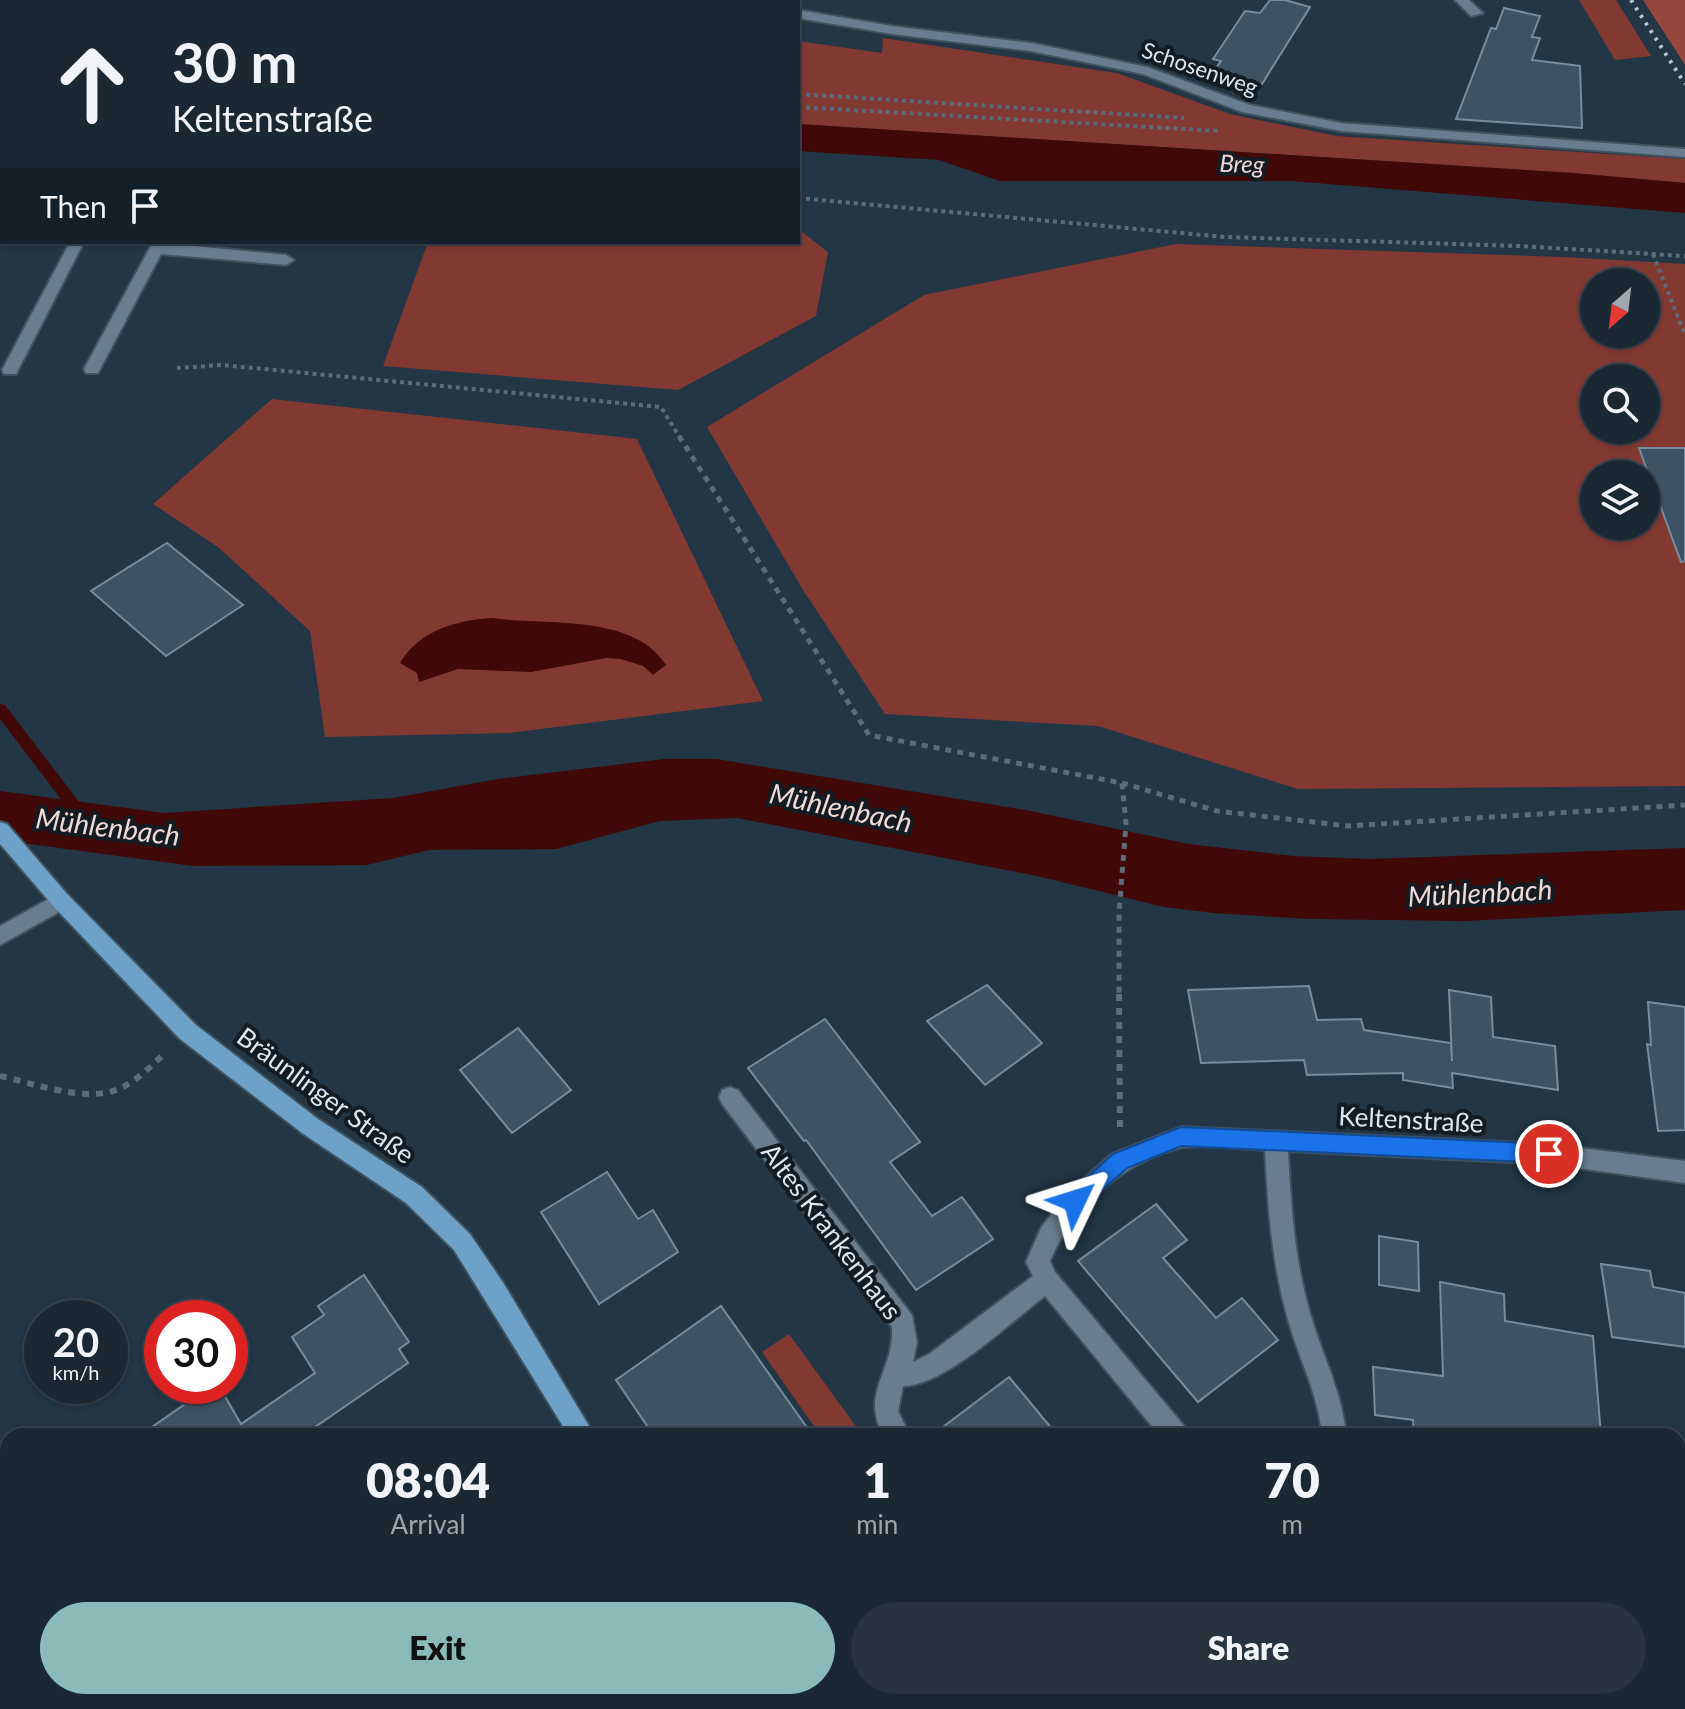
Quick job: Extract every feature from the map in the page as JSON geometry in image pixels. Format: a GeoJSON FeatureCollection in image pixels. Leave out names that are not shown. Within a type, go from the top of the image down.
{"type":"FeatureCollection","features":[{"type":"Feature","properties":{"kind":"main road","name":"Bräunlinger Straße"},"geometry":{"type":"LineString","coordinates":[[0,830],[61,901],[188,1032],[310,1126],[414,1195],[462,1242],[578,1428]]}},
{"type":"Feature","properties":{"kind":"street"},"geometry":{"type":"LineString","coordinates":[[1461,0],[1476,13]]}},
{"type":"Feature","properties":{"kind":"street","name":"Schosenweg"},"geometry":{"type":"LineString","coordinates":[[800,14],[892,30],[1031,47],[1147,71],[1247,109],[1341,127],[1685,153]]}},
{"type":"Feature","properties":{"kind":"street"},"geometry":{"type":"LineString","coordinates":[[10,370],[76,244]]}},
{"type":"Feature","properties":{"kind":"street"},"geometry":{"type":"LineString","coordinates":[[92,369],[158,246],[286,260]]}},
{"type":"Feature","properties":{"kind":"street"},"geometry":{"type":"LineString","coordinates":[[0,936],[61,901]]}},
{"type":"Feature","properties":{"kind":"street","name":"Altes Krankenhaus"},"geometry":{"type":"LineString","coordinates":[[730,1097],[904,1323],[905,1347],[883,1404],[892,1428]]}},
{"type":"Feature","properties":{"kind":"street"},"geometry":{"type":"LineString","coordinates":[[1169,1428],[1047,1280],[1038,1262],[1049,1236],[1075,1201],[1120,1161],[1181,1137],[1276,1140],[1281,1234],[1300,1321],[1332,1411],[1333,1428]]}},
{"type":"Feature","properties":{"kind":"street","name":"Keltenstraße"},"geometry":{"type":"LineString","coordinates":[[1276,1140],[1549,1154],[1685,1172]]}},
{"type":"Feature","properties":{"kind":"street"},"geometry":{"type":"LineString","coordinates":[[894,1374],[918,1374],[938,1363],[1047,1280]]}},
{"type":"Feature","properties":{"kind":"path"},"geometry":{"type":"LineString","coordinates":[[800,94],[1197,118]]}},
{"type":"Feature","properties":{"kind":"path"},"geometry":{"type":"LineString","coordinates":[[800,107],[1221,131]]}},
{"type":"Feature","properties":{"kind":"path"},"geometry":{"type":"LineString","coordinates":[[800,198],[1225,237],[1520,246],[1685,256]]}},
{"type":"Feature","properties":{"kind":"path"},"geometry":{"type":"LineString","coordinates":[[1653,254],[1685,335]]}},
{"type":"Feature","properties":{"kind":"path"},"geometry":{"type":"LineString","coordinates":[[177,368],[222,365],[661,407],[869,735],[1122,783],[1217,811],[1348,826],[1685,805]]}},
{"type":"Feature","properties":{"kind":"path"},"geometry":{"type":"LineString","coordinates":[[1120,1161],[1119,913],[1126,824],[1122,783]]}},
{"type":"Feature","properties":{"kind":"path"},"geometry":{"type":"LineString","coordinates":[[0,1076],[79,1091],[111,1092],[140,1076],[188,1032]]}},
{"type":"Feature","properties":{"kind":"shaded area"},"geometry":{"type":"Polygon","coordinates":[[[1579,0],[1616,0],[1651,56],[1615,60],[1579,0]]]}},
{"type":"Feature","properties":{"kind":"shaded area"},"geometry":{"type":"Polygon","coordinates":[[[1643,0],[1685,0],[1685,65],[1643,0]]]}},
{"type":"Feature","properties":{"kind":"shaded area"},"geometry":{"type":"Polygon","coordinates":[[[883,38],[1117,73],[1230,114],[1336,136],[1685,159],[1685,183],[1573,173],[800,124],[800,41],[882,53],[883,38]]]}},
{"type":"Feature","properties":{"kind":"shaded area"},"geometry":{"type":"Polygon","coordinates":[[[800,231],[828,252],[816,316],[678,390],[383,366],[427,244],[800,244],[800,231]]]}},
{"type":"Feature","properties":{"kind":"shaded area"},"geometry":{"type":"Polygon","coordinates":[[[1176,244],[1685,264],[1685,786],[1298,789],[1098,726],[885,714],[803,590],[707,427],[924,295],[1176,244]]]}},
{"type":"Feature","properties":{"kind":"shaded area"},"geometry":{"type":"Polygon","coordinates":[[[272,399],[637,439],[763,701],[509,733],[325,737],[310,631],[218,547],[153,504],[272,399]]]}},
{"type":"Feature","properties":{"kind":"shaded area"},"geometry":{"type":"Polygon","coordinates":[[[789,1334],[857,1428],[815,1428],[762,1352],[789,1334]]]}},
{"type":"Feature","properties":{"kind":"water","name":"Breg"},"geometry":{"type":"Polygon","coordinates":[[[800,124],[1573,173],[1685,183],[1685,213],[1291,181],[1000,181],[939,160],[800,151],[800,124]]]}},
{"type":"Feature","properties":{"kind":"water"},"geometry":{"type":"Polygon","coordinates":[[[492,618],[610,629],[651,648],[666,665],[653,675],[643,666],[606,658],[531,672],[458,669],[419,682],[417,673],[400,663],[417,643],[440,629],[465,621],[492,618]]]}},
{"type":"Feature","properties":{"kind":"water","name":"Mühlenbach"},"geometry":{"type":"Polygon","coordinates":[[[664,759],[716,759],[1026,810],[1189,844],[1293,856],[1370,859],[1685,848],[1685,910],[1466,921],[1309,919],[1214,913],[1164,907],[1037,876],[737,818],[660,821],[556,849],[429,850],[367,865],[193,866],[0,840],[0,791],[164,813],[393,798],[498,779],[664,759]]]}},
{"type":"Feature","properties":{"kind":"building"},"geometry":{"type":"Polygon","coordinates":[[[1270,0],[1285,0],[1310,7],[1262,84],[1214,71],[1221,61],[1213,59],[1245,11],[1260,13],[1270,0]]]}},
{"type":"Feature","properties":{"kind":"building"},"geometry":{"type":"Polygon","coordinates":[[[1504,8],[1540,16],[1532,37],[1540,38],[1532,60],[1580,66],[1582,128],[1456,119],[1491,28],[1496,29],[1504,8]]]}},
{"type":"Feature","properties":{"kind":"building"},"geometry":{"type":"Polygon","coordinates":[[[1639,448],[1685,448],[1685,561],[1681,562],[1660,505],[1660,460],[1643,460],[1639,448]]]}},
{"type":"Feature","properties":{"kind":"building"},"geometry":{"type":"Polygon","coordinates":[[[167,543],[243,605],[166,656],[91,591],[167,543]]]}},
{"type":"Feature","properties":{"kind":"building"},"geometry":{"type":"Polygon","coordinates":[[[987,985],[1042,1043],[985,1085],[927,1021],[987,985]]]}},
{"type":"Feature","properties":{"kind":"building"},"geometry":{"type":"Polygon","coordinates":[[[1309,986],[1317,1020],[1361,1019],[1364,1030],[1451,1043],[1452,1061],[1449,990],[1491,997],[1493,1037],[1555,1046],[1558,1090],[1452,1073],[1453,1088],[1403,1080],[1403,1073],[1307,1075],[1304,1060],[1201,1063],[1188,990],[1309,986]]]}},
{"type":"Feature","properties":{"kind":"building"},"geometry":{"type":"Polygon","coordinates":[[[1648,1002],[1685,1007],[1685,1130],[1658,1131],[1647,1044],[1651,1045],[1648,1002]]]}},
{"type":"Feature","properties":{"kind":"building"},"geometry":{"type":"Polygon","coordinates":[[[825,1019],[920,1142],[890,1162],[932,1216],[962,1197],[993,1239],[916,1290],[806,1140],[748,1068],[825,1019]]]}},
{"type":"Feature","properties":{"kind":"building"},"geometry":{"type":"Polygon","coordinates":[[[518,1028],[571,1090],[512,1133],[460,1070],[518,1028]]]}},
{"type":"Feature","properties":{"kind":"building"},"geometry":{"type":"Polygon","coordinates":[[[607,1172],[638,1219],[653,1210],[678,1252],[599,1304],[541,1212],[607,1172]]]}},
{"type":"Feature","properties":{"kind":"building"},"geometry":{"type":"Polygon","coordinates":[[[1156,1204],[1187,1240],[1163,1258],[1216,1318],[1242,1298],[1278,1340],[1198,1402],[1078,1261],[1156,1204]]]}},
{"type":"Feature","properties":{"kind":"building"},"geometry":{"type":"Polygon","coordinates":[[[1379,1236],[1418,1242],[1419,1291],[1379,1285],[1379,1236]]]}},
{"type":"Feature","properties":{"kind":"building"},"geometry":{"type":"Polygon","coordinates":[[[1601,1264],[1650,1271],[1653,1287],[1685,1293],[1685,1347],[1612,1337],[1601,1264]]]}},
{"type":"Feature","properties":{"kind":"building"},"geometry":{"type":"Polygon","coordinates":[[[364,1275],[409,1342],[399,1349],[408,1363],[314,1428],[151,1428],[185,1404],[229,1404],[241,1424],[315,1373],[292,1337],[324,1315],[318,1306],[364,1275]]]}},
{"type":"Feature","properties":{"kind":"building"},"geometry":{"type":"Polygon","coordinates":[[[1440,1282],[1504,1294],[1505,1321],[1593,1336],[1600,1428],[1414,1428],[1413,1420],[1375,1415],[1373,1367],[1443,1376],[1440,1282]]]}},
{"type":"Feature","properties":{"kind":"building"},"geometry":{"type":"Polygon","coordinates":[[[721,1306],[807,1428],[649,1428],[616,1380],[721,1306]]]}},
{"type":"Feature","properties":{"kind":"building"},"geometry":{"type":"Polygon","coordinates":[[[1009,1377],[1051,1428],[942,1428],[1009,1377]]]}},
{"type":"Feature","properties":{"kind":"waterway","name":"Mühlenbach"},"geometry":{"type":"LineString","coordinates":[[0,709],[81,815]]}},
{"type":"Feature","properties":{"kind":"railway"},"geometry":{"type":"LineString","coordinates":[[1631,0],[1685,84]]}},
{"type":"Feature","properties":{"kind":"route"},"geometry":{"type":"LineString","coordinates":[[1075,1201],[1120,1161],[1181,1137],[1549,1154]]}}]}
